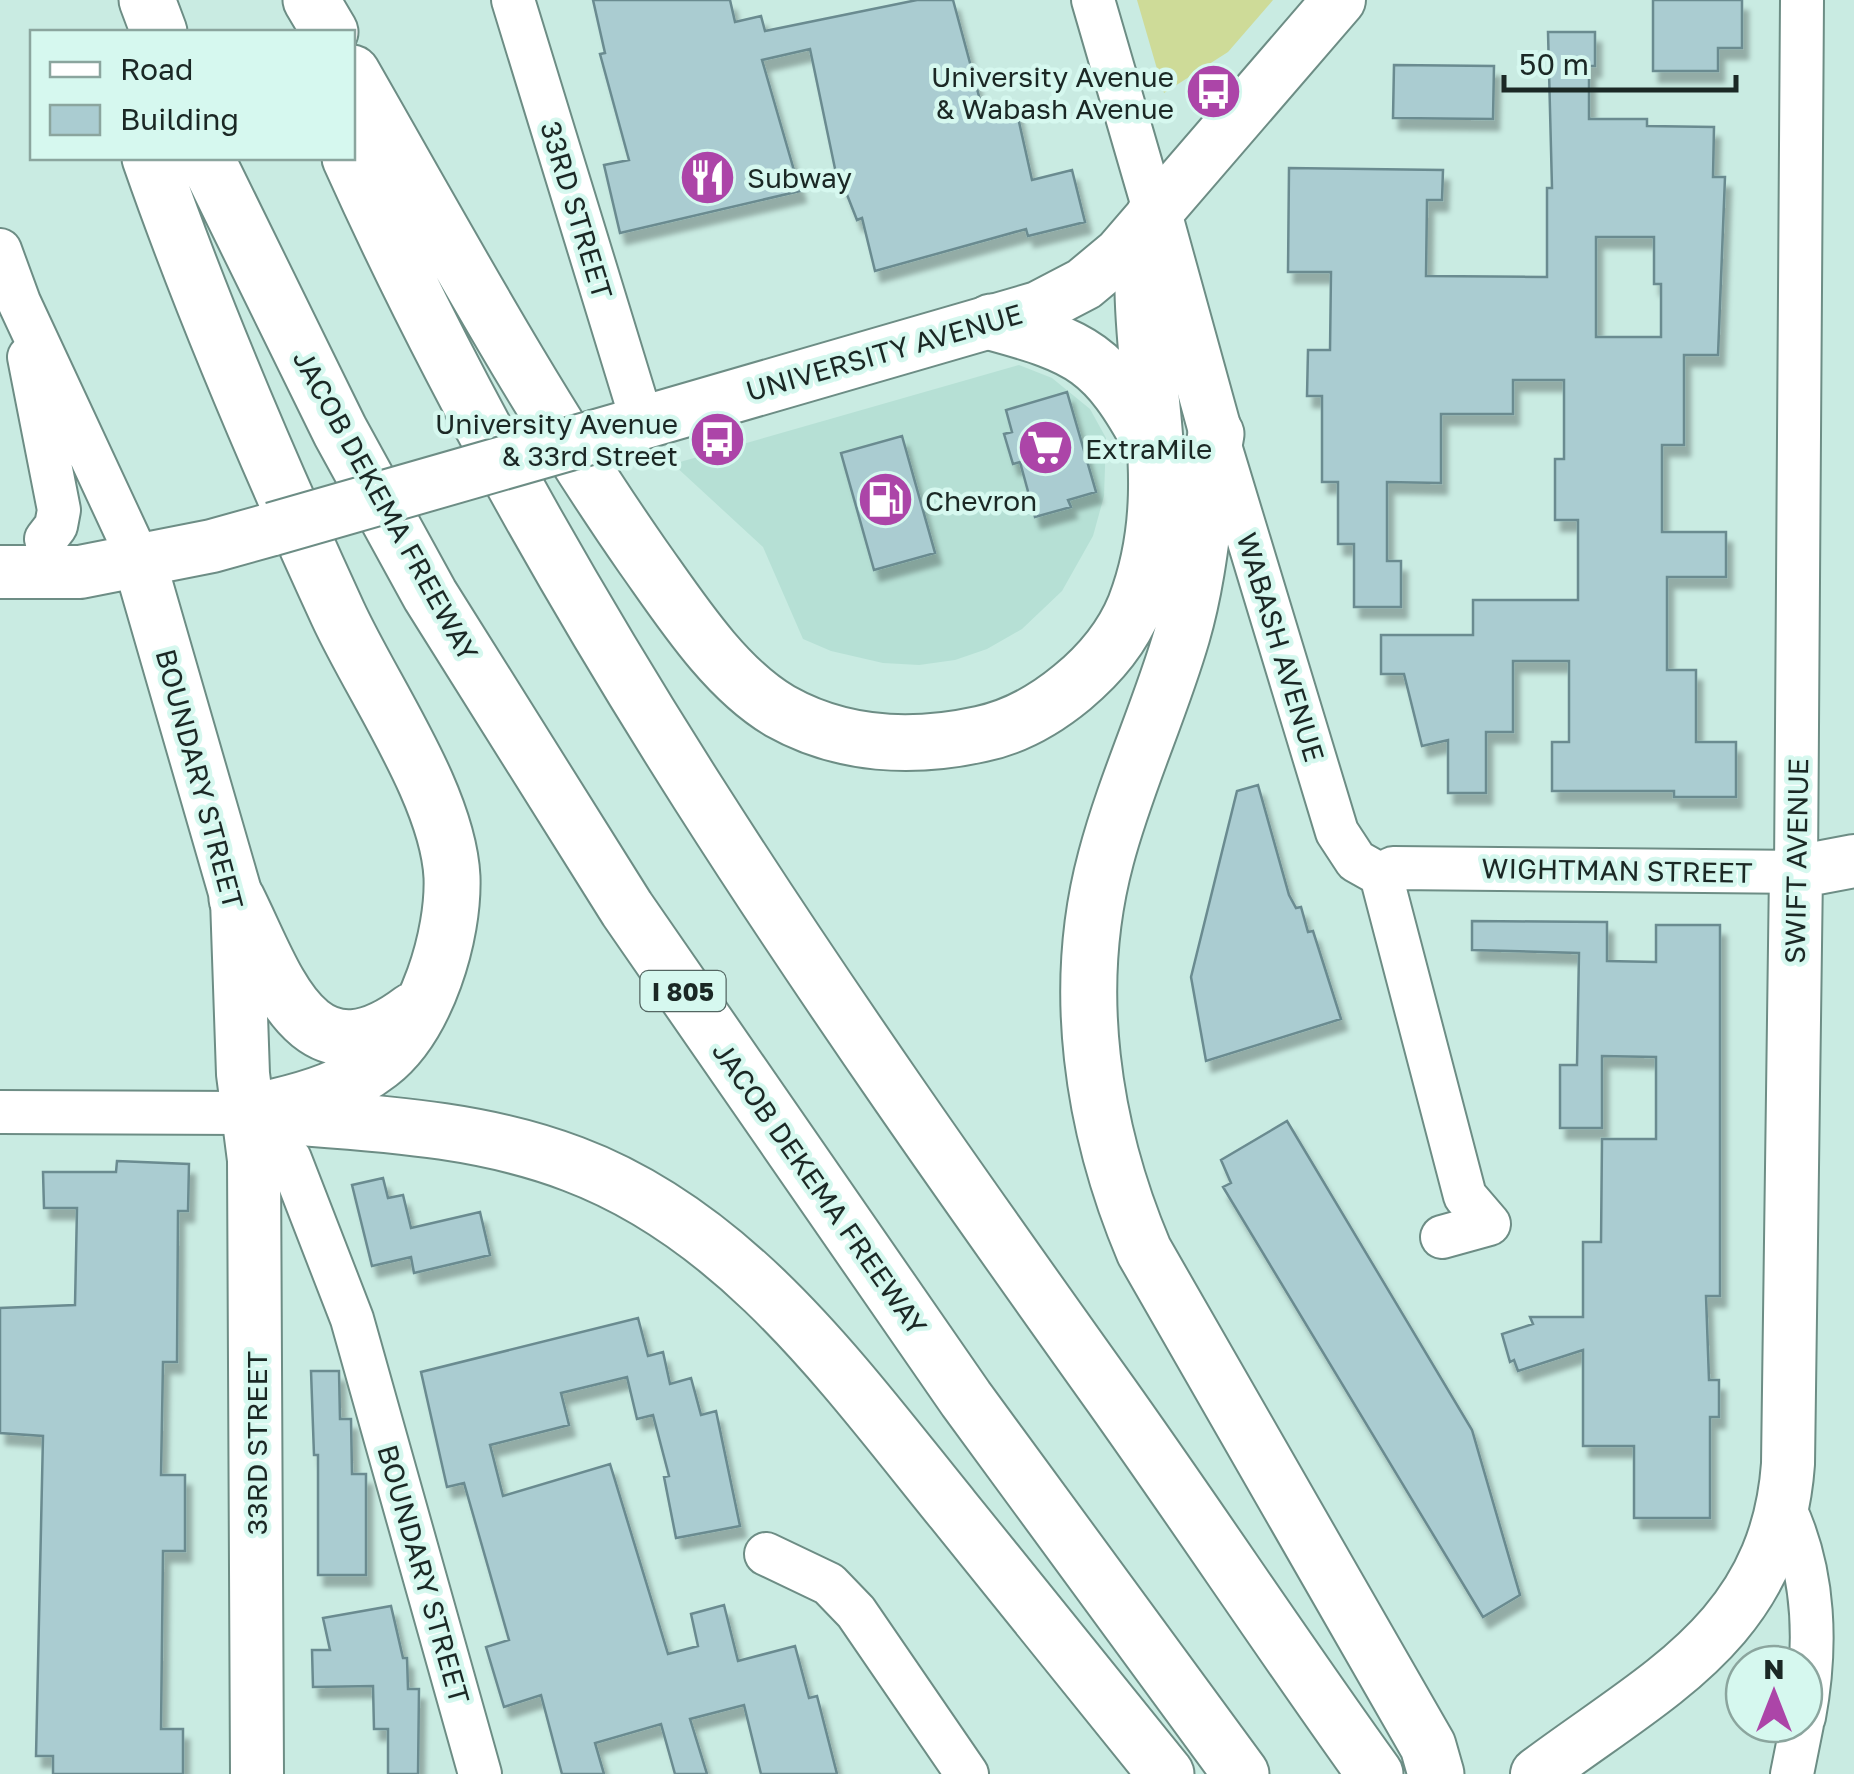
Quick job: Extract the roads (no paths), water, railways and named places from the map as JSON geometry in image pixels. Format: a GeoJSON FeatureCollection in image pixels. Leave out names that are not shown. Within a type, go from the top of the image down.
{"type":"FeatureCollection","features":[{"type":"Feature","properties":{"kind":"highway"},"geometry":{"type":"LineString","coordinates":[[112,0],[119,30]]}},
{"type":"Feature","properties":{"kind":"highway"},"geometry":{"type":"LineString","coordinates":[[147,0],[158,30]]}},
{"type":"Feature","properties":{"kind":"highway"},"geometry":{"type":"LineString","coordinates":[[284,0],[295,30]]}},
{"type":"Feature","properties":{"kind":"highway"},"geometry":{"type":"LineString","coordinates":[[311,0],[329,30]]}},
{"type":"Feature","properties":{"kind":"highway"},"geometry":{"type":"LineString","coordinates":[[355,77],[487,316],[592,484],[669,593],[733,671],[778,710],[831,733],[882,743],[938,744],[994,732],[1035,712],[1076,683],[1108,650],[1132,612],[1156,538],[1155,451],[1143,294],[1155,213]]}},
{"type":"Feature","properties":{"kind":"highway"},"geometry":{"type":"LineString","coordinates":[[151,160],[185,258],[268,458],[340,618],[443,826],[452,874],[450,925],[438,968],[401,1040],[380,1063],[320,1097],[246,1113]]}},
{"type":"Feature","properties":{"kind":"highway","name":"JACOB DEKEMA FREEWAY"},"geometry":{"type":"LineString","coordinates":[[207,160],[340,431],[430,595],[627,910],[966,1399],[1241,1774]]}},
{"type":"Feature","properties":{"kind":"highway"},"geometry":{"type":"LineString","coordinates":[[351,160],[454,375],[610,656],[836,1008],[1375,1774]]}},
{"type":"Feature","properties":{"kind":"highway"},"geometry":{"type":"LineString","coordinates":[[991,322],[1057,342],[1096,362],[1124,393],[1155,451]]}},
{"type":"Feature","properties":{"kind":"highway"},"geometry":{"type":"LineString","coordinates":[[1216,434],[1190,604],[1098,891],[1089,958],[1092,1060],[1114,1162],[1144,1251],[1428,1746],[1436,1774]]}},
{"type":"Feature","properties":{"kind":"highway"},"geometry":{"type":"LineString","coordinates":[[237,899],[294,1011],[322,1035],[348,1039],[376,1036],[419,1006]]}},
{"type":"Feature","properties":{"kind":"highway"},"geometry":{"type":"LineString","coordinates":[[246,1113],[432,1130],[513,1145],[633,1190],[702,1234],[767,1291],[880,1420],[1166,1774]]}},
{"type":"Feature","properties":{"kind":"main road","name":"UNIVERSITY AVENUE"},"geometry":{"type":"LineString","coordinates":[[0,572],[80,572],[273,529],[1038,308],[1084,284],[1120,254],[1339,0]]}},
{"type":"Feature","properties":{"kind":"main road","name":"WABASH AVENUE"},"geometry":{"type":"LineString","coordinates":[[1155,213],[1216,434]]}},
{"type":"Feature","properties":{"kind":"main road"},"geometry":{"type":"LineString","coordinates":[[23,538],[82,540],[138,560]]}},
{"type":"Feature","properties":{"kind":"main road","name":"BOUNDARY STREET"},"geometry":{"type":"LineString","coordinates":[[138,560],[237,899],[246,1113]]}},
{"type":"Feature","properties":{"kind":"main road","name":"WIGHTMAN STREET"},"geometry":{"type":"LineString","coordinates":[[1796,872],[1854,861]]}},
{"type":"Feature","properties":{"kind":"main road","name":"SWIFT AVENUE"},"geometry":{"type":"LineString","coordinates":[[1785,1508],[1796,872]]}},
{"type":"Feature","properties":{"kind":"main road","name":"33RD STREET"},"geometry":{"type":"LineString","coordinates":[[246,1113],[254,1160],[256,1277],[257,1774]]}},
{"type":"Feature","properties":{"kind":"main road"},"geometry":{"type":"LineString","coordinates":[[1540,1772],[1693,1657],[1740,1609],[1771,1554],[1785,1508]]}},
{"type":"Feature","properties":{"kind":"street","name":"33RD STREET"},"geometry":{"type":"LineString","coordinates":[[513,0],[619,428]]}},
{"type":"Feature","properties":{"kind":"street","name":"WABASH AVENUE"},"geometry":{"type":"LineString","coordinates":[[1093,0],[1155,213]]}},
{"type":"Feature","properties":{"kind":"street","name":"SWIFT AVENUE"},"geometry":{"type":"LineString","coordinates":[[1796,872],[1802,0]]}},
{"type":"Feature","properties":{"kind":"street","name":"BOUNDARY STREET"},"geometry":{"type":"LineString","coordinates":[[0,250],[138,560]]}},
{"type":"Feature","properties":{"kind":"street"},"geometry":{"type":"LineString","coordinates":[[20,302],[58,510],[56,526],[23,538]]}},
{"type":"Feature","properties":{"kind":"street","name":"WABASH AVENUE"},"geometry":{"type":"LineString","coordinates":[[1216,434],[1337,832],[1356,861],[1381,874]]}},
{"type":"Feature","properties":{"kind":"street","name":"WIGHTMAN STREET"},"geometry":{"type":"LineString","coordinates":[[1381,874],[1393,868],[1796,872]]}},
{"type":"Feature","properties":{"kind":"street"},"geometry":{"type":"LineString","coordinates":[[1381,874],[1465,1196],[1489,1224],[1442,1237]]}},
{"type":"Feature","properties":{"kind":"street"},"geometry":{"type":"LineString","coordinates":[[0,1112],[246,1113]]}},
{"type":"Feature","properties":{"kind":"street","name":"BOUNDARY STREET"},"geometry":{"type":"LineString","coordinates":[[246,1113],[290,1160],[352,1319],[480,1774]]}},
{"type":"Feature","properties":{"kind":"street","name":"SWIFT AVENUE"},"geometry":{"type":"LineString","coordinates":[[1785,1508],[1802,1546],[1809,1578],[1807,1644]]}},
{"type":"Feature","properties":{"kind":"street"},"geometry":{"type":"LineString","coordinates":[[766,1554],[830,1584],[856,1612],[967,1774]]}},
{"type":"Feature","properties":{"kind":"street","name":"SWIFT AVENUE"},"geometry":{"type":"LineString","coordinates":[[1792,1774],[1798,1744]]}},
{"type":"Feature","properties":{"kind":"place","name":"University Avenue & Wabash Avenue"},"geometry":{"type":"Point","coordinates":[1213,92]}},
{"type":"Feature","properties":{"kind":"place","name":"Subway"},"geometry":{"type":"Point","coordinates":[708,177]}},
{"type":"Feature","properties":{"kind":"place","name":"University Avenue & 33rd Street"},"geometry":{"type":"Point","coordinates":[717,439]}},
{"type":"Feature","properties":{"kind":"place","name":"ExtraMile"},"geometry":{"type":"Point","coordinates":[1046,448]}},
{"type":"Feature","properties":{"kind":"place","name":"Chevron"},"geometry":{"type":"Point","coordinates":[886,500]}}]}
